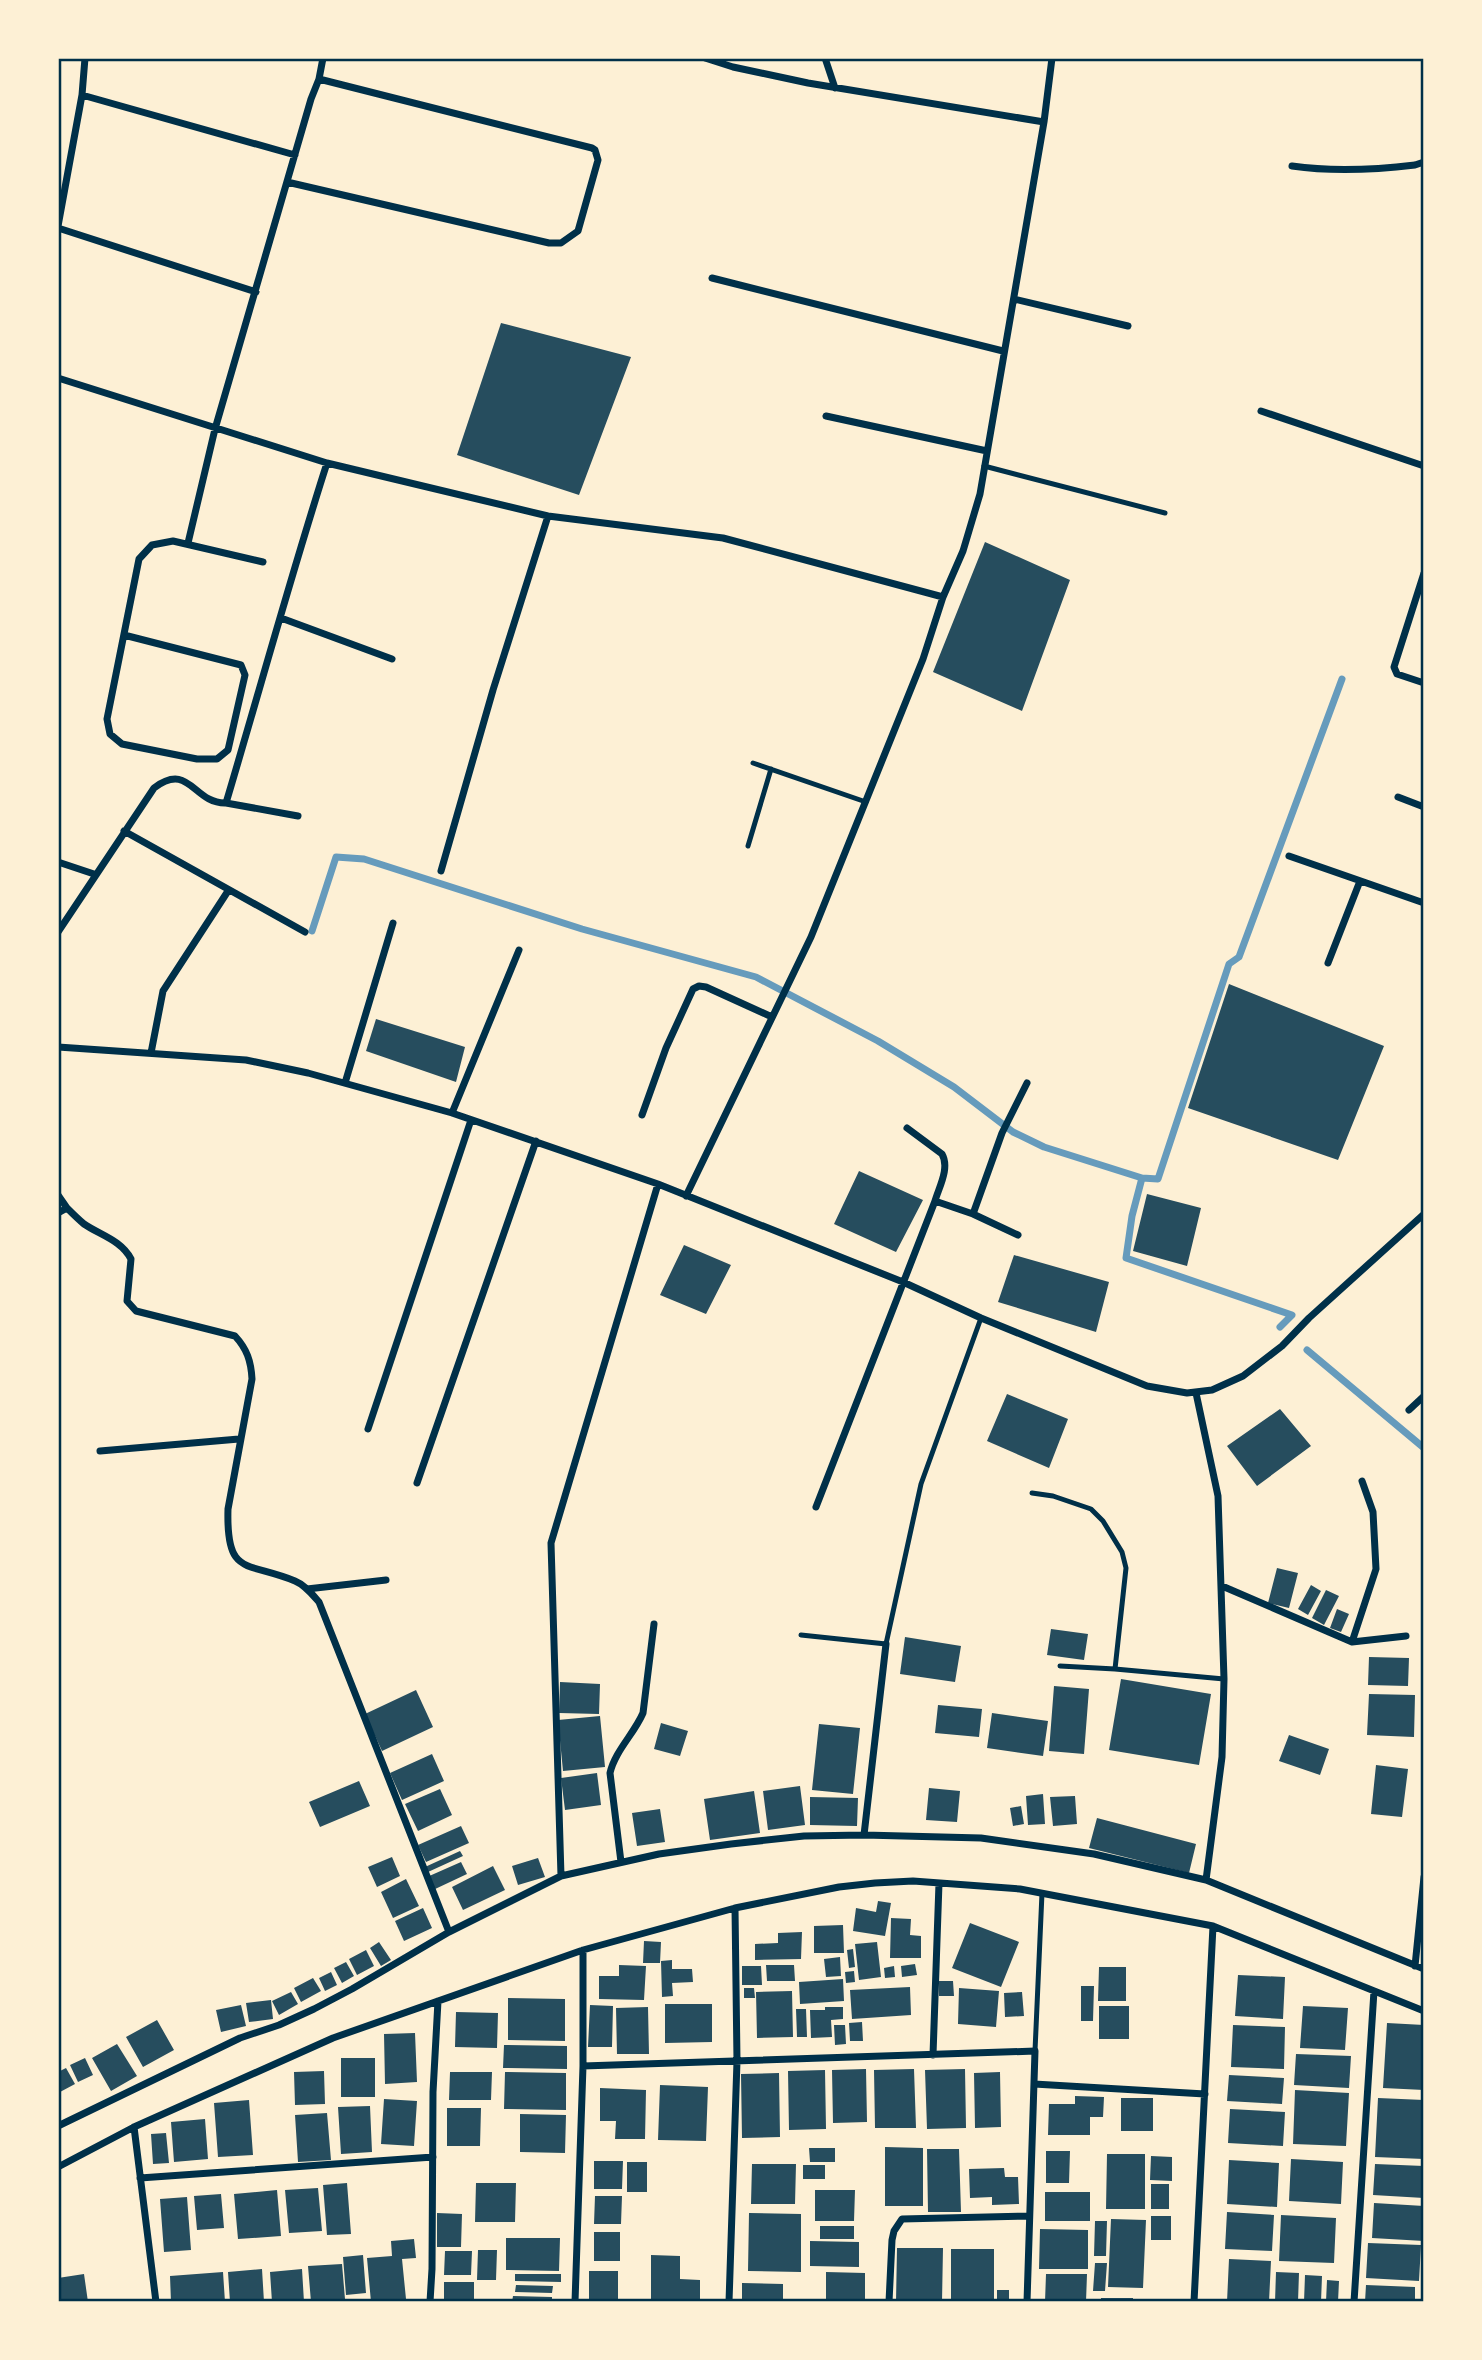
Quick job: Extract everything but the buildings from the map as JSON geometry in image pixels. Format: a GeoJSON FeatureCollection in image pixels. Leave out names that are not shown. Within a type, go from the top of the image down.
{"type":"FeatureCollection","features":[{"type":"Feature","properties":{"kind":"street"},"geometry":{"type":"LineString","coordinates":[[85,58],[82,96],[58,227],[256,292]]}},
{"type":"Feature","properties":{"kind":"street"},"geometry":{"type":"LineString","coordinates":[[188,543],[215,429],[323,58]]}},
{"type":"Feature","properties":{"kind":"street"},"geometry":{"type":"LineString","coordinates":[[705,58],[733,67],[835,88],[1044,122]]}},
{"type":"Feature","properties":{"kind":"street"},"geometry":{"type":"LineString","coordinates":[[825,58],[835,88]]}},
{"type":"Feature","properties":{"kind":"street"},"geometry":{"type":"LineString","coordinates":[[686,1196],[811,937],[867,802],[923,659],[943,597],[963,551],[980,494],[1044,122],[1052,58]]}},
{"type":"Feature","properties":{"kind":"street"},"geometry":{"type":"LineString","coordinates":[[287,182],[549,243],[561,243],[578,231],[598,160],[592,148],[319,79]]}},
{"type":"Feature","properties":{"kind":"street"},"geometry":{"type":"LineString","coordinates":[[82,96],[295,155]]}},
{"type":"Feature","properties":{"kind":"street"},"geometry":{"type":"LineString","coordinates":[[1292,166],[1345,171],[1424,162]]}},
{"type":"Feature","properties":{"kind":"street"},"geometry":{"type":"LineString","coordinates":[[712,278],[1003,351]]}},
{"type":"Feature","properties":{"kind":"street"},"geometry":{"type":"LineString","coordinates":[[1014,299],[1128,326]]}},
{"type":"Feature","properties":{"kind":"street"},"geometry":{"type":"LineString","coordinates":[[58,378],[327,463],[548,516],[723,538],[943,597]]}},
{"type":"Feature","properties":{"kind":"street"},"geometry":{"type":"LineString","coordinates":[[1261,411],[1424,466]]}},
{"type":"Feature","properties":{"kind":"street"},"geometry":{"type":"LineString","coordinates":[[826,416],[987,451]]}},
{"type":"Feature","properties":{"kind":"street"},"geometry":{"type":"LineString","coordinates":[[226,803],[281,618],[294,564],[327,463]]}},
{"type":"Feature","properties":{"kind":"street"},"geometry":{"type":"LineString","coordinates":[[441,871],[493,690],[548,516]]}},
{"type":"Feature","properties":{"kind":"street"},"geometry":{"type":"LineString","coordinates":[[124,635],[241,665],[245,675],[228,750],[217,759],[197,759],[122,744],[110,734],[107,719],[139,559],[152,545],[162,541],[188,543],[263,562]]}},
{"type":"Feature","properties":{"kind":"street"},"geometry":{"type":"LineString","coordinates":[[1424,573],[1394,670],[1397,674],[1424,682]]}},
{"type":"Feature","properties":{"kind":"street"},"geometry":{"type":"LineString","coordinates":[[281,618],[392,659]]}},
{"type":"Feature","properties":{"kind":"street"},"geometry":{"type":"LineString","coordinates":[[58,932],[94,874],[154,788],[166,780],[177,778],[188,782],[207,799],[218,803],[298,817]]}},
{"type":"Feature","properties":{"kind":"street"},"geometry":{"type":"LineString","coordinates":[[1398,797],[1424,807]]}},
{"type":"Feature","properties":{"kind":"street"},"geometry":{"type":"LineString","coordinates":[[124,831],[305,932]]}},
{"type":"Feature","properties":{"kind":"street"},"geometry":{"type":"LineString","coordinates":[[1289,856],[1424,903]]}},
{"type":"Feature","properties":{"kind":"street"},"geometry":{"type":"LineString","coordinates":[[58,862],[94,874]]}},
{"type":"Feature","properties":{"kind":"street"},"geometry":{"type":"LineString","coordinates":[[1328,963],[1360,881]]}},
{"type":"Feature","properties":{"kind":"street"},"geometry":{"type":"LineString","coordinates":[[151,1053],[163,991],[228,891]]}},
{"type":"Feature","properties":{"kind":"street"},"geometry":{"type":"LineString","coordinates":[[345,1083],[393,923]]}},
{"type":"Feature","properties":{"kind":"street"},"geometry":{"type":"LineString","coordinates":[[452,1113],[519,950]]}},
{"type":"Feature","properties":{"kind":"street"},"geometry":{"type":"LineString","coordinates":[[642,1115],[666,1048],[693,989],[698,986],[706,987],[772,1017]]}},
{"type":"Feature","properties":{"kind":"street"},"geometry":{"type":"LineString","coordinates":[[58,1047],[246,1060],[309,1073],[452,1113],[658,1184],[903,1282],[981,1318],[1147,1386],[1196,1393],[1226,1385],[1243,1376],[1282,1346],[1309,1318],[1424,1214]]}},
{"type":"Feature","properties":{"kind":"street"},"geometry":{"type":"LineString","coordinates":[[973,1214],[1002,1133],[1027,1083]]}},
{"type":"Feature","properties":{"kind":"street"},"geometry":{"type":"LineString","coordinates":[[368,1429],[471,1120]]}},
{"type":"Feature","properties":{"kind":"street"},"geometry":{"type":"LineString","coordinates":[[816,1507],[935,1201],[945,1160],[930,1143],[907,1128]]}},
{"type":"Feature","properties":{"kind":"street"},"geometry":{"type":"LineString","coordinates":[[418,1483],[536,1141]]}},
{"type":"Feature","properties":{"kind":"street"},"geometry":{"type":"LineString","coordinates":[[561,1876],[551,1543],[658,1184]]}},
{"type":"Feature","properties":{"kind":"street"},"geometry":{"type":"LineString","coordinates":[[58,1195],[83,1223],[129,1254],[131,1259],[127,1301],[130,1307],[136,1311],[234,1336],[243,1345],[251,1362],[252,1379],[239,1439],[229,1509],[231,1548],[237,1559],[254,1570],[296,1582],[319,1602],[449,1932]]}},
{"type":"Feature","properties":{"kind":"street"},"geometry":{"type":"LineString","coordinates":[[935,1201],[973,1214],[1018,1235]]}},
{"type":"Feature","properties":{"kind":"street"},"geometry":{"type":"LineString","coordinates":[[58,1213],[67,1208]]}},
{"type":"Feature","properties":{"kind":"street"},"geometry":{"type":"LineString","coordinates":[[1196,1393],[1218,1496],[1224,1679],[1222,1757],[1206,1880]]}},
{"type":"Feature","properties":{"kind":"street"},"geometry":{"type":"LineString","coordinates":[[1409,1410],[1424,1396]]}},
{"type":"Feature","properties":{"kind":"street"},"geometry":{"type":"LineString","coordinates":[[100,1451],[239,1439]]}},
{"type":"Feature","properties":{"kind":"street"},"geometry":{"type":"LineString","coordinates":[[1352,1642],[1376,1569],[1373,1512],[1362,1481]]}},
{"type":"Feature","properties":{"kind":"street"},"geometry":{"type":"LineString","coordinates":[[307,1589],[386,1580]]}},
{"type":"Feature","properties":{"kind":"street"},"geometry":{"type":"LineString","coordinates":[[1222,1586],[1352,1642],[1406,1636]]}},
{"type":"Feature","properties":{"kind":"street"},"geometry":{"type":"LineString","coordinates":[[621,1862],[610,1773],[612,1764],[637,1727],[643,1713],[654,1623]]}},
{"type":"Feature","properties":{"kind":"street"},"geometry":{"type":"LineString","coordinates":[[864,1835],[886,1644]]}},
{"type":"Feature","properties":{"kind":"street"},"geometry":{"type":"LineString","coordinates":[[58,2126],[240,2038],[279,2025],[314,2009],[449,1932],[561,1876],[659,1854],[780,1838],[864,1835],[981,1838],[1094,1854],[1206,1880],[1424,1969]]}},
{"type":"Feature","properties":{"kind":"street"},"geometry":{"type":"LineString","coordinates":[[1415,1966],[1424,1877]]}},
{"type":"Feature","properties":{"kind":"street"},"geometry":{"type":"LineString","coordinates":[[58,2167],[134,2127],[333,2038],[583,1950],[735,1908],[839,1887],[913,1881],[1042,1893],[1213,1926],[1424,2011]]}},
{"type":"Feature","properties":{"kind":"street"},"geometry":{"type":"LineString","coordinates":[[933,2054],[939,1883]]}},
{"type":"Feature","properties":{"kind":"street"},"geometry":{"type":"LineString","coordinates":[[729,2302],[737,2062],[735,1908]]}},
{"type":"Feature","properties":{"kind":"street"},"geometry":{"type":"LineString","coordinates":[[1194,2302],[1213,1926]]}},
{"type":"Feature","properties":{"kind":"street"},"geometry":{"type":"LineString","coordinates":[[575,2302],[583,2066],[583,1950]]}},
{"type":"Feature","properties":{"kind":"street"},"geometry":{"type":"LineString","coordinates":[[1354,2302],[1374,1991]]}},
{"type":"Feature","properties":{"kind":"street"},"geometry":{"type":"LineString","coordinates":[[430,2302],[433,2092],[438,2001]]}},
{"type":"Feature","properties":{"kind":"street"},"geometry":{"type":"LineString","coordinates":[[583,2066],[1035,2051],[1027,2302]]}},
{"type":"Feature","properties":{"kind":"street"},"geometry":{"type":"LineString","coordinates":[[1034,2084],[1205,2094]]}},
{"type":"Feature","properties":{"kind":"street"},"geometry":{"type":"LineString","coordinates":[[134,2127],[156,2302]]}},
{"type":"Feature","properties":{"kind":"street"},"geometry":{"type":"LineString","coordinates":[[140,2178],[433,2157]]}},
{"type":"Feature","properties":{"kind":"street"},"geometry":{"type":"LineString","coordinates":[[889,2302],[892,2240],[902,2219],[1029,2216]]}},
{"type":"Feature","properties":{"kind":"lane"},"geometry":{"type":"LineString","coordinates":[[984,466],[1165,513]]}},
{"type":"Feature","properties":{"kind":"lane"},"geometry":{"type":"LineString","coordinates":[[753,763],[867,802]]}},
{"type":"Feature","properties":{"kind":"lane"},"geometry":{"type":"LineString","coordinates":[[748,846],[771,769]]}},
{"type":"Feature","properties":{"kind":"lane"},"geometry":{"type":"LineString","coordinates":[[801,1635],[886,1644],[923,1477],[981,1318]]}},
{"type":"Feature","properties":{"kind":"lane"},"geometry":{"type":"LineString","coordinates":[[1032,1493],[1053,1496],[1091,1509],[1103,1521],[1122,1552],[1126,1568],[1115,1669]]}},
{"type":"Feature","properties":{"kind":"lane"},"geometry":{"type":"LineString","coordinates":[[1060,1666],[1224,1679]]}},
{"type":"Feature","properties":{"kind":"lane"},"geometry":{"type":"LineString","coordinates":[[1035,2051],[1042,1893]]}},
{"type":"Feature","properties":{"kind":"waterway"},"geometry":{"type":"LineString","coordinates":[[1142,1178],[1158,1179],[1229,964],[1239,957],[1342,679]]}},
{"type":"Feature","properties":{"kind":"waterway"},"geometry":{"type":"LineString","coordinates":[[312,931],[336,857],[364,859],[582,929],[756,977],[878,1041],[954,1087],[1013,1132],[1044,1147],[1142,1178],[1132,1216],[1126,1258],[1292,1315],[1280,1327]]}},
{"type":"Feature","properties":{"kind":"waterway"},"geometry":{"type":"LineString","coordinates":[[1307,1350],[1424,1448]]}}]}
